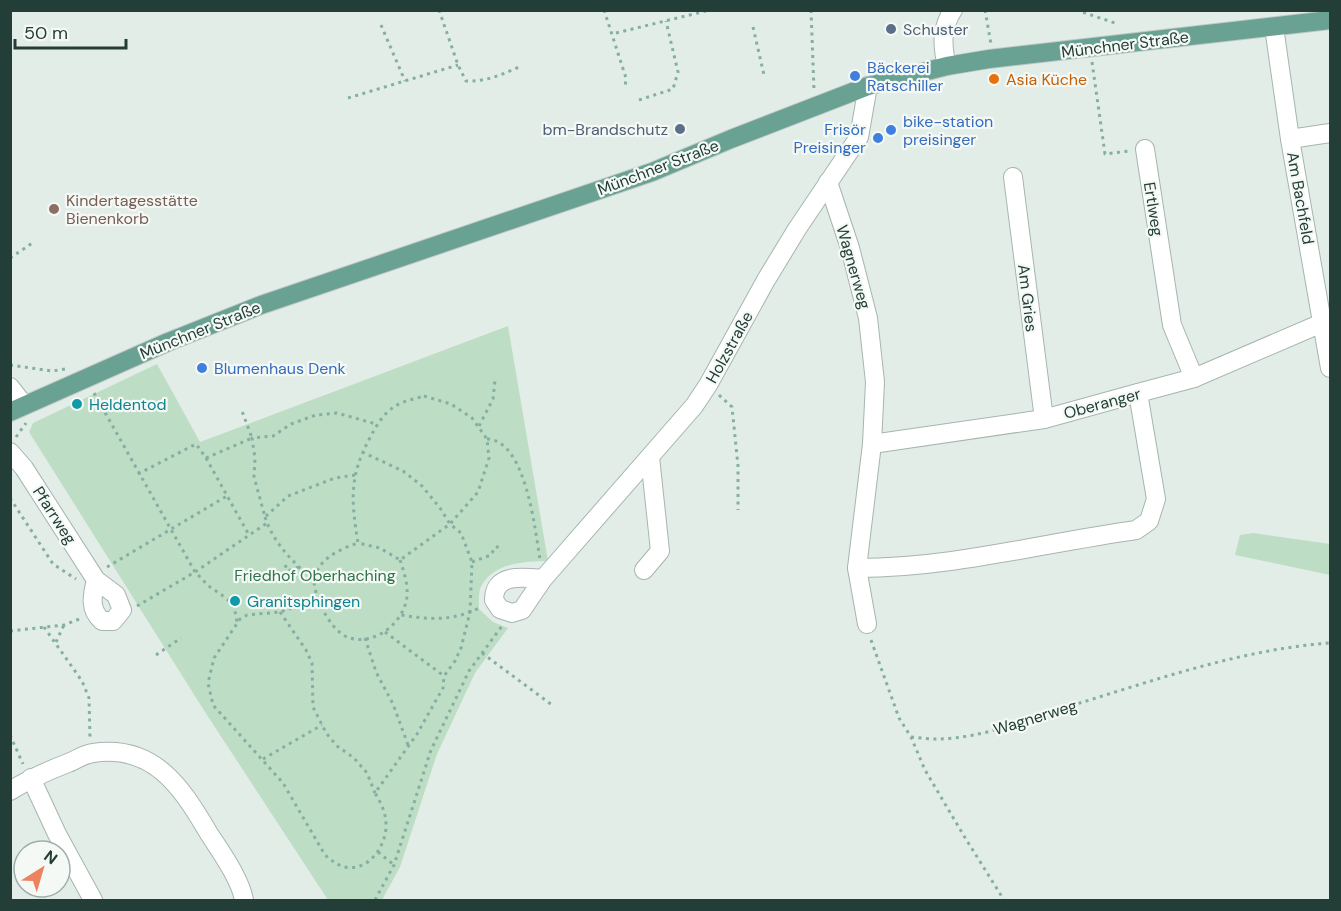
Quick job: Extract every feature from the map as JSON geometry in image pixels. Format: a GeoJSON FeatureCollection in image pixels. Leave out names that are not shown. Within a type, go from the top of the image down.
{"type":"FeatureCollection","features":[{"type":"Feature","properties":{"kind":"main road","name":"Münchner Straße"},"geometry":{"type":"LineString","coordinates":[[21,412],[168,342],[261,305],[652,172],[868,86],[947,66],[995,59],[1330,20]]}},
{"type":"Feature","properties":{"kind":"street"},"geometry":{"type":"LineString","coordinates":[[947,66],[943,37],[946,21],[953,10]]}},
{"type":"Feature","properties":{"kind":"street","name":"Am Bachfeld"},"geometry":{"type":"LineString","coordinates":[[1274,27],[1290,139],[1330,368]]}},
{"type":"Feature","properties":{"kind":"street","name":"Holzstraße"},"geometry":{"type":"LineString","coordinates":[[512,613],[522,610],[543,579],[694,406],[708,386],[766,280],[859,137],[868,86]]}},
{"type":"Feature","properties":{"kind":"street"},"geometry":{"type":"LineString","coordinates":[[1290,139],[1330,133]]}},
{"type":"Feature","properties":{"kind":"street","name":"Ertlweg"},"geometry":{"type":"LineString","coordinates":[[1144,149],[1172,325],[1194,378]]}},
{"type":"Feature","properties":{"kind":"street","name":"Am Gries"},"geometry":{"type":"LineString","coordinates":[[1013,177],[1044,418]]}},
{"type":"Feature","properties":{"kind":"street","name":"Wagnerweg"},"geometry":{"type":"LineString","coordinates":[[828,182],[850,248],[868,318],[875,382],[872,444],[857,568],[867,624]]}},
{"type":"Feature","properties":{"kind":"street","name":"Oberanger"},"geometry":{"type":"LineString","coordinates":[[872,444],[1044,418],[1138,393],[1194,378],[1322,324]]}},
{"type":"Feature","properties":{"kind":"street"},"geometry":{"type":"LineString","coordinates":[[10,387],[21,412]]}},
{"type":"Feature","properties":{"kind":"street"},"geometry":{"type":"LineString","coordinates":[[857,568],[939,564],[1136,530],[1149,520],[1156,499],[1138,393]]}},
{"type":"Feature","properties":{"kind":"street","name":"Pfarrweg"},"geometry":{"type":"LineString","coordinates":[[12,448],[94,591],[116,595],[120,602]]}},
{"type":"Feature","properties":{"kind":"street"},"geometry":{"type":"LineString","coordinates":[[644,570],[660,551],[650,457]]}},
{"type":"Feature","properties":{"kind":"street"},"geometry":{"type":"LineString","coordinates":[[512,613],[500,609],[494,600],[494,591],[500,583],[522,576],[543,579],[540,561]]}},
{"type":"Feature","properties":{"kind":"street"},"geometry":{"type":"LineString","coordinates":[[94,591],[102,621],[113,621],[122,610],[120,602]]}},
{"type":"Feature","properties":{"kind":"street"},"geometry":{"type":"LineString","coordinates":[[10,792],[31,778],[91,753],[121,751],[136,754],[163,771],[182,790],[238,884],[244,900]]}},
{"type":"Feature","properties":{"kind":"street"},"geometry":{"type":"LineString","coordinates":[[31,778],[57,834],[93,900]]}},
{"type":"Feature","properties":{"kind":"path"},"geometry":{"type":"LineString","coordinates":[[439,10],[458,66],[466,81],[479,82],[519,67]]}},
{"type":"Feature","properties":{"kind":"path"},"geometry":{"type":"LineString","coordinates":[[604,10],[626,78],[625,88]]}},
{"type":"Feature","properties":{"kind":"path"},"geometry":{"type":"LineString","coordinates":[[812,10],[812,61],[816,106]]}},
{"type":"Feature","properties":{"kind":"path"},"geometry":{"type":"LineString","coordinates":[[985,10],[995,59]]}},
{"type":"Feature","properties":{"kind":"path"},"geometry":{"type":"LineString","coordinates":[[1076,10],[1115,23]]}},
{"type":"Feature","properties":{"kind":"path"},"geometry":{"type":"LineString","coordinates":[[616,33],[710,11]]}},
{"type":"Feature","properties":{"kind":"path"},"geometry":{"type":"LineString","coordinates":[[639,100],[673,89],[678,72],[666,21]]}},
{"type":"Feature","properties":{"kind":"path"},"geometry":{"type":"LineString","coordinates":[[381,25],[405,81]]}},
{"type":"Feature","properties":{"kind":"path"},"geometry":{"type":"LineString","coordinates":[[753,27],[764,75]]}},
{"type":"Feature","properties":{"kind":"path"},"geometry":{"type":"LineString","coordinates":[[348,98],[458,66]]}},
{"type":"Feature","properties":{"kind":"path"},"geometry":{"type":"LineString","coordinates":[[1095,80],[1106,154],[1144,149]]}},
{"type":"Feature","properties":{"kind":"path"},"geometry":{"type":"LineString","coordinates":[[10,258],[34,242]]}},
{"type":"Feature","properties":{"kind":"path"},"geometry":{"type":"LineString","coordinates":[[10,364],[52,371],[67,369]]}},
{"type":"Feature","properties":{"kind":"path"},"geometry":{"type":"LineString","coordinates":[[479,426],[493,399],[495,381]]}},
{"type":"Feature","properties":{"kind":"path"},"geometry":{"type":"LineString","coordinates":[[708,386],[732,407],[738,466],[738,510]]}},
{"type":"Feature","properties":{"kind":"path"},"geometry":{"type":"LineString","coordinates":[[91,387],[195,572],[212,589],[228,599],[235,609],[237,623]]}},
{"type":"Feature","properties":{"kind":"path"},"geometry":{"type":"LineString","coordinates":[[358,543],[352,507],[355,474],[362,452],[377,425],[394,406],[424,396],[451,404],[472,418],[488,439],[489,458],[478,492],[450,524],[400,561]]}},
{"type":"Feature","properties":{"kind":"path"},"geometry":{"type":"LineString","coordinates":[[242,411],[252,438],[255,458],[254,477],[267,523],[274,538],[290,559],[314,581],[318,600],[325,615],[350,638],[365,638],[385,632],[397,621],[405,608],[407,582],[400,561],[380,548],[358,543],[341,549],[323,561],[314,581]]}},
{"type":"Feature","properties":{"kind":"path"},"geometry":{"type":"LineString","coordinates":[[12,448],[21,412]]}},
{"type":"Feature","properties":{"kind":"path"},"geometry":{"type":"LineString","coordinates":[[206,458],[252,438],[273,436],[291,424],[316,415],[338,413],[377,425]]}},
{"type":"Feature","properties":{"kind":"path"},"geometry":{"type":"LineString","coordinates":[[488,439],[494,439],[505,446],[514,456],[526,488],[540,561]]}},
{"type":"Feature","properties":{"kind":"path"},"geometry":{"type":"LineString","coordinates":[[138,474],[196,444],[249,535]]}},
{"type":"Feature","properties":{"kind":"path"},"geometry":{"type":"LineString","coordinates":[[362,452],[403,471],[422,486],[450,524],[461,533],[472,562],[470,612],[461,648],[444,676],[443,688],[375,793]]}},
{"type":"Feature","properties":{"kind":"path"},"geometry":{"type":"LineString","coordinates":[[265,517],[288,496],[335,478],[355,474]]}},
{"type":"Feature","properties":{"kind":"path"},"geometry":{"type":"LineString","coordinates":[[56,642],[64,624],[94,591],[170,530],[227,496]]}},
{"type":"Feature","properties":{"kind":"path"},"geometry":{"type":"LineString","coordinates":[[10,498],[53,564],[94,591]]}},
{"type":"Feature","properties":{"kind":"path"},"geometry":{"type":"LineString","coordinates":[[120,602],[138,606],[195,572],[267,523]]}},
{"type":"Feature","properties":{"kind":"path"},"geometry":{"type":"LineString","coordinates":[[472,562],[491,555],[495,547],[499,547],[501,551]]}},
{"type":"Feature","properties":{"kind":"path"},"geometry":{"type":"LineString","coordinates":[[285,565],[288,571],[299,567]]}},
{"type":"Feature","properties":{"kind":"path"},"geometry":{"type":"LineString","coordinates":[[280,612],[306,650],[312,663],[313,707],[322,725],[332,740],[354,758],[367,773],[383,808],[386,825],[378,852],[372,859],[357,867],[346,867],[325,855],[283,783],[213,705],[208,683],[214,658],[237,623],[247,615],[280,612],[318,600]]}},
{"type":"Feature","properties":{"kind":"path"},"geometry":{"type":"LineString","coordinates":[[400,615],[455,618],[479,609]]}},
{"type":"Feature","properties":{"kind":"path"},"geometry":{"type":"LineString","coordinates":[[375,900],[394,865],[431,750],[469,671],[512,613]]}},
{"type":"Feature","properties":{"kind":"path"},"geometry":{"type":"LineString","coordinates":[[10,629],[19,630],[64,624]]}},
{"type":"Feature","properties":{"kind":"path"},"geometry":{"type":"LineString","coordinates":[[867,624],[898,718],[911,737],[925,770],[1004,900]]}},
{"type":"Feature","properties":{"kind":"path"},"geometry":{"type":"LineString","coordinates":[[44,627],[82,681],[89,698],[91,753]]}},
{"type":"Feature","properties":{"kind":"path"},"geometry":{"type":"LineString","coordinates":[[385,632],[444,676]]}},
{"type":"Feature","properties":{"kind":"path"},"geometry":{"type":"LineString","coordinates":[[156,655],[181,638]]}},
{"type":"Feature","properties":{"kind":"path"},"geometry":{"type":"LineString","coordinates":[[365,638],[376,672],[393,704],[408,745]]}},
{"type":"Feature","properties":{"kind":"path","name":"Wagnerweg"},"geometry":{"type":"LineString","coordinates":[[911,737],[939,740],[987,732],[1163,678],[1258,653],[1298,645],[1330,643]]}},
{"type":"Feature","properties":{"kind":"path"},"geometry":{"type":"LineString","coordinates":[[482,653],[552,705]]}},
{"type":"Feature","properties":{"kind":"path"},"geometry":{"type":"LineString","coordinates":[[263,759],[322,725]]}},
{"type":"Feature","properties":{"kind":"path"},"geometry":{"type":"LineString","coordinates":[[10,735],[31,778]]}},
{"type":"Feature","properties":{"kind":"path"},"geometry":{"type":"LineString","coordinates":[[378,852],[394,865]]}},
{"type":"Feature","properties":{"kind":"green space","name":"Friedhof Oberhaching"},"geometry":{"type":"Polygon","coordinates":[[[508,326],[548,561],[521,563],[502,568],[487,578],[481,587],[479,609],[493,622],[508,628],[475,673],[437,754],[400,867],[382,900],[328,900],[205,712],[29,432],[33,423],[157,364],[200,442],[508,326]]]}},
{"type":"Feature","properties":{"kind":"green space"},"geometry":{"type":"Polygon","coordinates":[[[1253,533],[1330,544],[1330,575],[1235,555],[1240,535],[1253,533]]]}},
{"type":"Feature","properties":{"kind":"place","name":"Schuster"},"geometry":{"type":"Point","coordinates":[891,29]}},
{"type":"Feature","properties":{"kind":"place","name":"Bäckerei Ratschiller"},"geometry":{"type":"Point","coordinates":[855,76]}},
{"type":"Feature","properties":{"kind":"place","name":"Asia Küche"},"geometry":{"type":"Point","coordinates":[994,79]}},
{"type":"Feature","properties":{"kind":"place","name":"bm-Brandschutz"},"geometry":{"type":"Point","coordinates":[680,129]}},
{"type":"Feature","properties":{"kind":"place","name":"bike-station preisinger"},"geometry":{"type":"Point","coordinates":[891,130]}},
{"type":"Feature","properties":{"kind":"place","name":"Frisör Preisinger"},"geometry":{"type":"Point","coordinates":[878,138]}},
{"type":"Feature","properties":{"kind":"place","name":"Kindertagesstätte Bienenkorb"},"geometry":{"type":"Point","coordinates":[54,209]}},
{"type":"Feature","properties":{"kind":"place","name":"Blumenhaus Denk"},"geometry":{"type":"Point","coordinates":[202,368]}},
{"type":"Feature","properties":{"kind":"place","name":"Heldentod"},"geometry":{"type":"Point","coordinates":[77,404]}},
{"type":"Feature","properties":{"kind":"place","name":"Granitsphingen"},"geometry":{"type":"Point","coordinates":[235,601]}}]}
